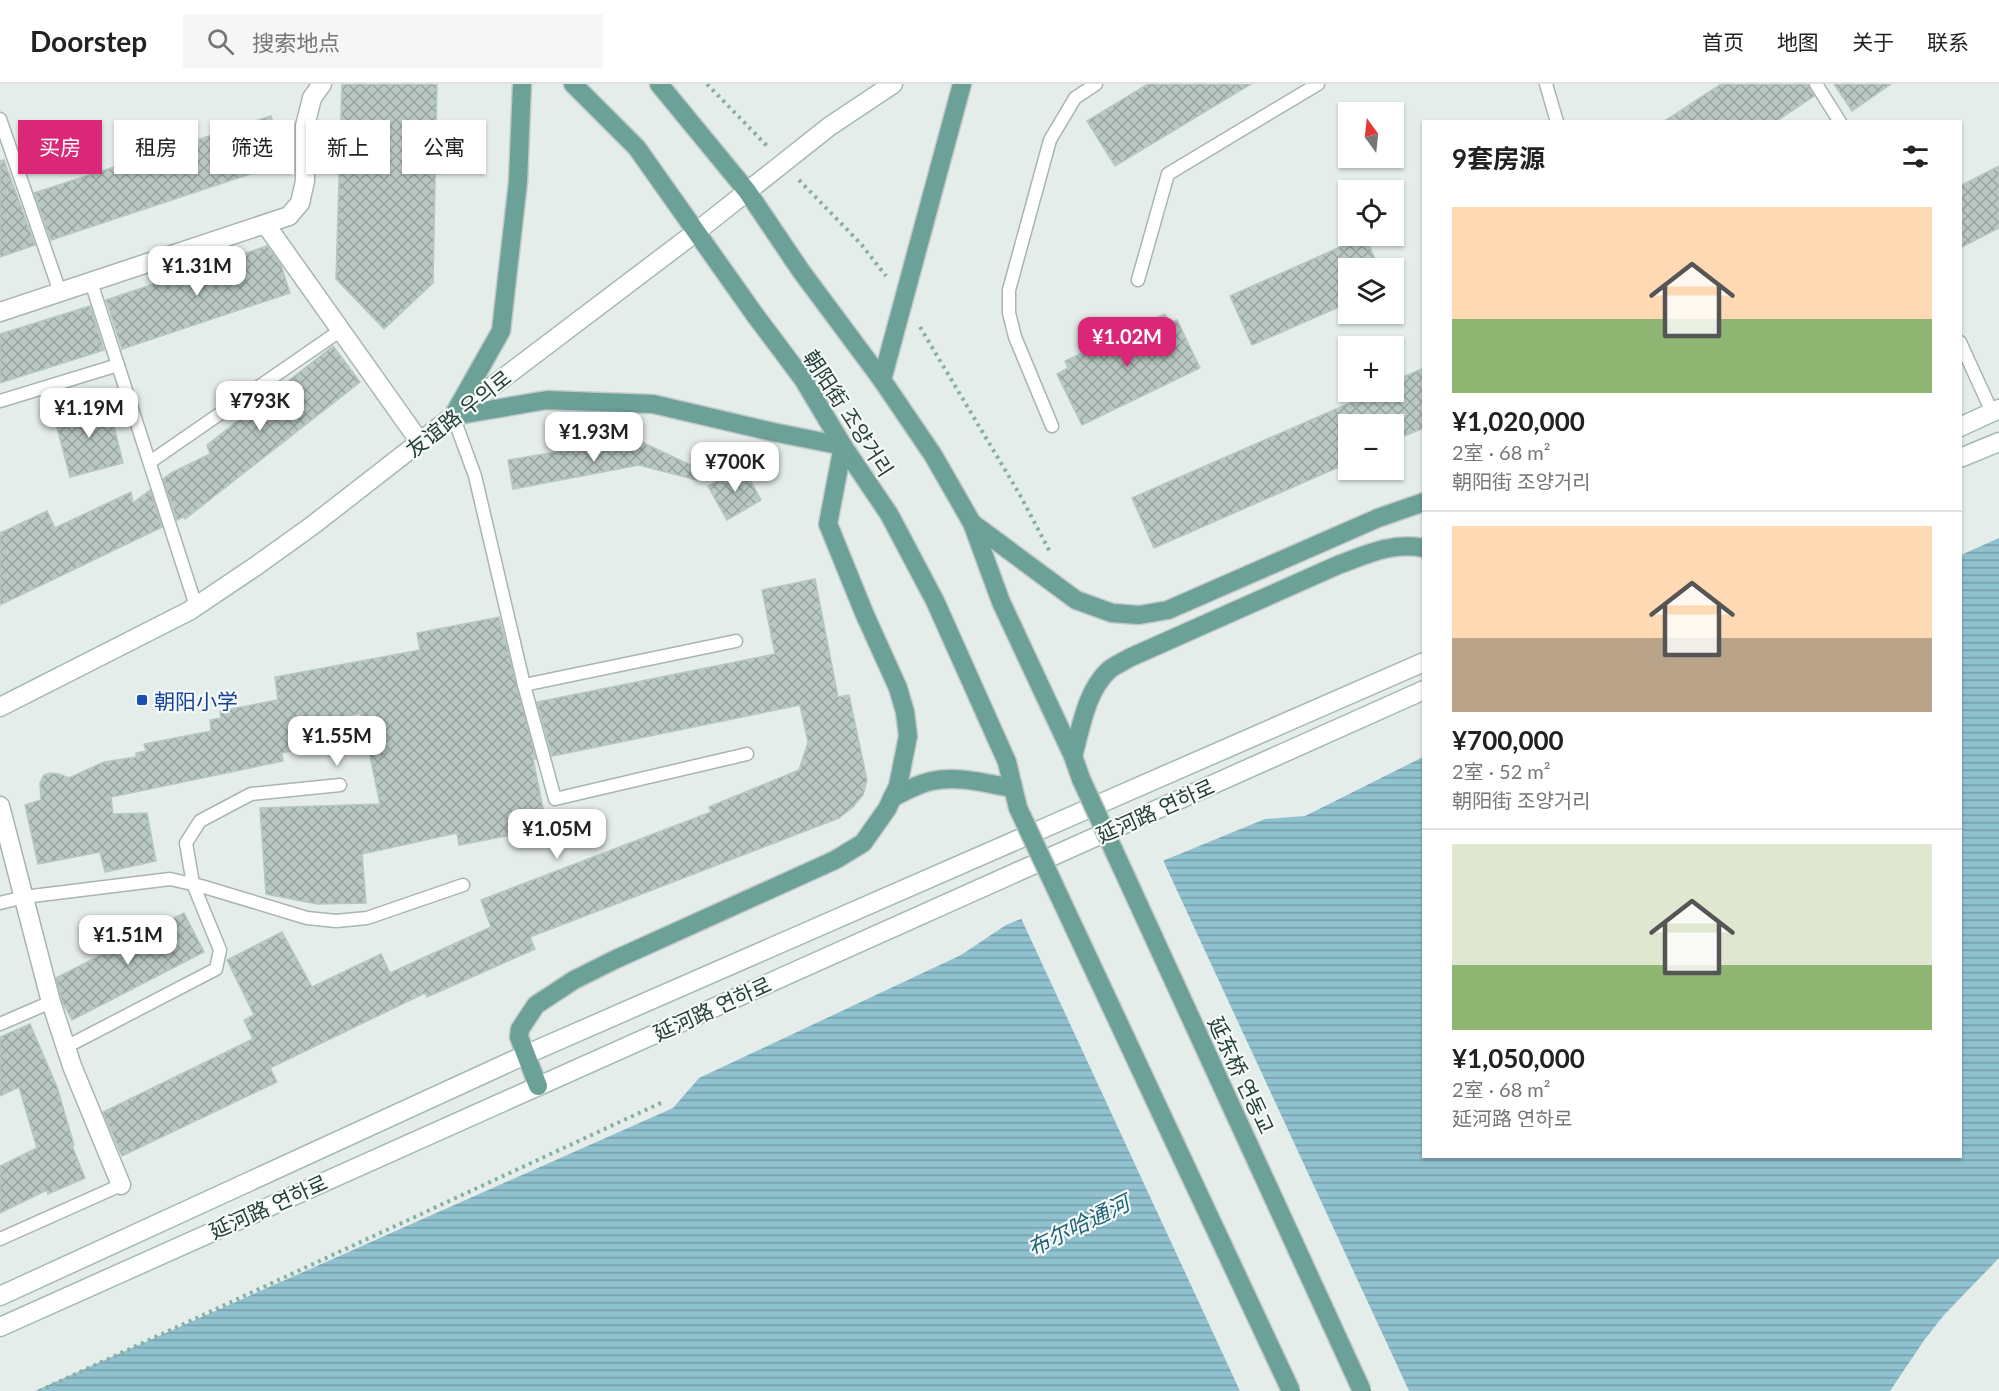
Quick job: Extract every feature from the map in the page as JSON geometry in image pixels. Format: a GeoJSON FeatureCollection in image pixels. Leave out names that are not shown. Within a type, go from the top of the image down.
{"type":"FeatureCollection","features":[{"type":"Feature","properties":{"kind":"main road"},"geometry":{"type":"LineString","coordinates":[[0,312],[289,216],[300,203],[305,182],[305,126],[312,98],[322,84]]}},
{"type":"Feature","properties":{"kind":"main road"},"geometry":{"type":"LineString","coordinates":[[453,416],[501,331],[518,182],[522,84]]}},
{"type":"Feature","properties":{"kind":"main road","name":"朝阳街 조양거리"},"geometry":{"type":"LineString","coordinates":[[573,84],[636,148],[803,379],[843,446],[889,514],[935,601],[1007,762],[1018,808],[1291,1391]]}},
{"type":"Feature","properties":{"kind":"main road","name":"朝阳街 조양거리"},"geometry":{"type":"LineString","coordinates":[[659,84],[747,191],[801,271],[882,380],[933,454],[972,523],[1001,602],[1081,779]]}},
{"type":"Feature","properties":{"kind":"main road","name":"友谊路 우의로"},"geometry":{"type":"LineString","coordinates":[[0,707],[196,606],[256,566],[313,525],[696,232],[830,126],[893,84]]}},
{"type":"Feature","properties":{"kind":"main road"},"geometry":{"type":"LineString","coordinates":[[882,380],[962,84]]}},
{"type":"Feature","properties":{"kind":"main road"},"geometry":{"type":"LineString","coordinates":[[266,225],[420,442]]}},
{"type":"Feature","properties":{"kind":"main road"},"geometry":{"type":"LineString","coordinates":[[453,416],[547,400],[653,404],[843,446],[828,524],[898,688],[905,712],[908,736],[898,786],[863,843],[835,860],[614,960],[552,993],[536,1005],[520,1029],[519,1037],[538,1086]]}},
{"type":"Feature","properties":{"kind":"main road"},"geometry":{"type":"LineString","coordinates":[[1962,426],[1996,410]]}},
{"type":"Feature","properties":{"kind":"main road"},"geometry":{"type":"LineString","coordinates":[[1962,457],[1999,442]]}},
{"type":"Feature","properties":{"kind":"main road"},"geometry":{"type":"LineString","coordinates":[[972,523],[1076,600],[1112,613],[1139,615],[1168,609],[1378,518],[1422,503]]}},
{"type":"Feature","properties":{"kind":"main road"},"geometry":{"type":"LineString","coordinates":[[1072,756],[1086,709],[1100,682],[1110,669],[1130,658],[1372,552],[1393,548],[1422,548]]}},
{"type":"Feature","properties":{"kind":"main road","name":"延河路 연하로"},"geometry":{"type":"LineString","coordinates":[[0,1296],[525,1055],[1422,663]]}},
{"type":"Feature","properties":{"kind":"main road","name":"延河路 연하로"},"geometry":{"type":"LineString","coordinates":[[0,1327],[1422,691]]}},
{"type":"Feature","properties":{"kind":"main road","name":"延东桥 연동교"},"geometry":{"type":"LineString","coordinates":[[1081,779],[1362,1391]]}},
{"type":"Feature","properties":{"kind":"main road"},"geometry":{"type":"LineString","coordinates":[[892,798],[918,785],[935,780],[960,780],[1013,788]]}},
{"type":"Feature","properties":{"kind":"main road"},"geometry":{"type":"LineString","coordinates":[[0,806],[51,1002],[66,1047],[121,1185]]}},
{"type":"Feature","properties":{"kind":"lane"},"geometry":{"type":"LineString","coordinates":[[1052,426],[1015,337],[1009,313],[1009,290],[1050,140],[1076,98],[1096,84]]}},
{"type":"Feature","properties":{"kind":"lane"},"geometry":{"type":"LineString","coordinates":[[1138,280],[1168,174],[1318,84]]}},
{"type":"Feature","properties":{"kind":"lane"},"geometry":{"type":"LineString","coordinates":[[1546,84],[1556,120]]}},
{"type":"Feature","properties":{"kind":"lane"},"geometry":{"type":"LineString","coordinates":[[1816,84],[1839,120]]}},
{"type":"Feature","properties":{"kind":"lane"},"geometry":{"type":"LineString","coordinates":[[0,119],[60,292]]}},
{"type":"Feature","properties":{"kind":"lane"},"geometry":{"type":"LineString","coordinates":[[91,282],[196,606]]}},
{"type":"Feature","properties":{"kind":"lane"},"geometry":{"type":"LineString","coordinates":[[150,462],[341,330]]}},
{"type":"Feature","properties":{"kind":"lane"},"geometry":{"type":"LineString","coordinates":[[1962,346],[1996,410]]}},
{"type":"Feature","properties":{"kind":"lane"},"geometry":{"type":"LineString","coordinates":[[0,401],[118,365]]}},
{"type":"Feature","properties":{"kind":"lane"},"geometry":{"type":"LineString","coordinates":[[453,416],[475,476],[524,685],[555,799],[747,754]]}},
{"type":"Feature","properties":{"kind":"lane"},"geometry":{"type":"LineString","coordinates":[[524,685],[736,641]]}},
{"type":"Feature","properties":{"kind":"lane"},"geometry":{"type":"LineString","coordinates":[[66,1047],[216,969],[220,950],[193,884],[186,843],[200,821],[251,795],[340,785]]}},
{"type":"Feature","properties":{"kind":"lane"},"geometry":{"type":"LineString","coordinates":[[0,903],[24,897],[170,879],[307,918],[336,921],[367,918],[463,885]]}},
{"type":"Feature","properties":{"kind":"lane"},"geometry":{"type":"LineString","coordinates":[[0,1024],[51,1002]]}},
{"type":"Feature","properties":{"kind":"lane"},"geometry":{"type":"LineString","coordinates":[[0,1239],[121,1185]]}},
{"type":"Feature","properties":{"kind":"path"},"geometry":{"type":"LineString","coordinates":[[39,1391],[664,1101]]}},
{"type":"Feature","properties":{"kind":"water","name":"布尔哈通河"},"geometry":{"type":"Polygon","coordinates":[[[1999,538],[1999,1258],[1944,1315],[1890,1391],[35,1391],[673,1108],[699,1078],[961,955],[1006,925],[1265,819],[1305,816],[1422,758],[1422,1158],[1962,1158],[1962,555],[1999,538]]]}},
{"type":"Feature","properties":{"kind":"pier"},"geometry":{"type":"Polygon","coordinates":[[[1162,858],[1409,1391],[1240,1391],[1020,916],[1162,858]]]}},
{"type":"Feature","properties":{"kind":"building"},"geometry":{"type":"Polygon","coordinates":[[[342,84],[437,84],[436,120],[402,120],[402,174],[435,174],[433,283],[384,329],[336,279],[339,174],[390,174],[390,120],[341,120],[342,84]]]}},
{"type":"Feature","properties":{"kind":"building"},"geometry":{"type":"Polygon","coordinates":[[[1148,84],[1251,84],[1115,166],[1087,121],[1148,84]]]}},
{"type":"Feature","properties":{"kind":"building"},"geometry":{"type":"Polygon","coordinates":[[[1721,84],[1808,84],[1814,96],[1778,120],[1666,120],[1721,84]]]}},
{"type":"Feature","properties":{"kind":"building"},"geometry":{"type":"Polygon","coordinates":[[[1834,84],[1891,84],[1852,111],[1834,84]]]}},
{"type":"Feature","properties":{"kind":"building"},"geometry":{"type":"Polygon","coordinates":[[[271,116],[272,120],[259,120],[271,116]]]}},
{"type":"Feature","properties":{"kind":"building"},"geometry":{"type":"Polygon","coordinates":[[[210,136],[210,174],[250,174],[51,240],[34,193],[92,174],[102,174],[102,171],[114,167],[114,174],[198,174],[198,140],[210,136]]]}},
{"type":"Feature","properties":{"kind":"building"},"geometry":{"type":"Polygon","coordinates":[[[4,160],[35,245],[0,257],[0,161],[4,160]]]}},
{"type":"Feature","properties":{"kind":"building"},"geometry":{"type":"Polygon","coordinates":[[[1999,166],[1999,228],[1962,247],[1962,185],[1999,166]]]}},
{"type":"Feature","properties":{"kind":"building"},"geometry":{"type":"Polygon","coordinates":[[[267,246],[281,265],[290,293],[122,349],[106,300],[267,246]]]}},
{"type":"Feature","properties":{"kind":"building"},"geometry":{"type":"Polygon","coordinates":[[[1342,246],[1369,246],[1375,258],[1338,258],[1338,307],[1252,345],[1230,296],[1342,246]]]}},
{"type":"Feature","properties":{"kind":"building"},"geometry":{"type":"Polygon","coordinates":[[[90,306],[104,350],[0,383],[0,334],[90,306]]]}},
{"type":"Feature","properties":{"kind":"building"},"geometry":{"type":"Polygon","coordinates":[[[1165,314],[1170,323],[1177,320],[1200,368],[1082,425],[1057,374],[1068,368],[1065,361],[1165,314]]]}},
{"type":"Feature","properties":{"kind":"building"},"geometry":{"type":"Polygon","coordinates":[[[333,346],[360,382],[185,519],[183,517],[177,520],[163,479],[210,454],[207,445],[333,346]]]}},
{"type":"Feature","properties":{"kind":"building"},"geometry":{"type":"Polygon","coordinates":[[[1422,369],[1422,429],[1404,436],[1404,414],[1338,414],[1338,467],[1154,548],[1132,498],[1352,402],[1404,402],[1404,377],[1422,369]]]}},
{"type":"Feature","properties":{"kind":"building"},"geometry":{"type":"Polygon","coordinates":[[[108,402],[123,463],[70,477],[54,416],[108,402]]]}},
{"type":"Feature","properties":{"kind":"building"},"geometry":{"type":"Polygon","coordinates":[[[635,439],[701,470],[697,480],[639,465],[513,489],[508,460],[635,439]]]}},
{"type":"Feature","properties":{"kind":"building"},"geometry":{"type":"Polygon","coordinates":[[[743,467],[761,500],[727,520],[708,486],[743,467]]]}},
{"type":"Feature","properties":{"kind":"building"},"geometry":{"type":"Polygon","coordinates":[[[150,490],[162,527],[0,605],[0,533],[47,511],[55,528],[131,492],[133,503],[150,490]]]}},
{"type":"Feature","properties":{"kind":"building"},"geometry":{"type":"Polygon","coordinates":[[[815,579],[838,697],[849,695],[867,780],[863,795],[853,807],[839,818],[530,937],[535,949],[427,997],[425,993],[270,1068],[277,1082],[122,1156],[103,1112],[253,1039],[244,1020],[254,1015],[227,960],[282,932],[312,987],[381,954],[390,973],[491,927],[481,900],[711,812],[709,807],[799,770],[808,742],[800,705],[552,756],[537,702],[775,654],[762,590],[815,579]]]}},
{"type":"Feature","properties":{"kind":"building"},"geometry":{"type":"Polygon","coordinates":[[[499,617],[536,759],[533,759],[547,828],[459,845],[457,833],[362,854],[366,903],[317,904],[266,894],[260,808],[380,804],[361,713],[291,728],[295,750],[282,753],[283,761],[111,797],[113,814],[147,813],[156,861],[105,872],[100,852],[38,864],[25,805],[41,800],[40,783],[44,775],[51,773],[69,778],[104,762],[136,757],[136,753],[146,751],[144,744],[211,731],[210,720],[221,718],[220,711],[278,700],[275,677],[420,650],[417,633],[499,617]]]}},
{"type":"Feature","properties":{"kind":"building"},"geometry":{"type":"Polygon","coordinates":[[[184,913],[204,952],[72,1020],[62,1001],[56,978],[184,913]]]}},
{"type":"Feature","properties":{"kind":"building"},"geometry":{"type":"Polygon","coordinates":[[[30,1024],[57,1087],[74,1145],[72,1146],[85,1178],[48,1194],[47,1190],[0,1213],[0,1166],[37,1148],[19,1087],[0,1096],[0,1037],[30,1024]]]}},
{"type":"Feature","properties":{"kind":"place","name":"朝阳小学"},"geometry":{"type":"Point","coordinates":[142,700]}}]}
